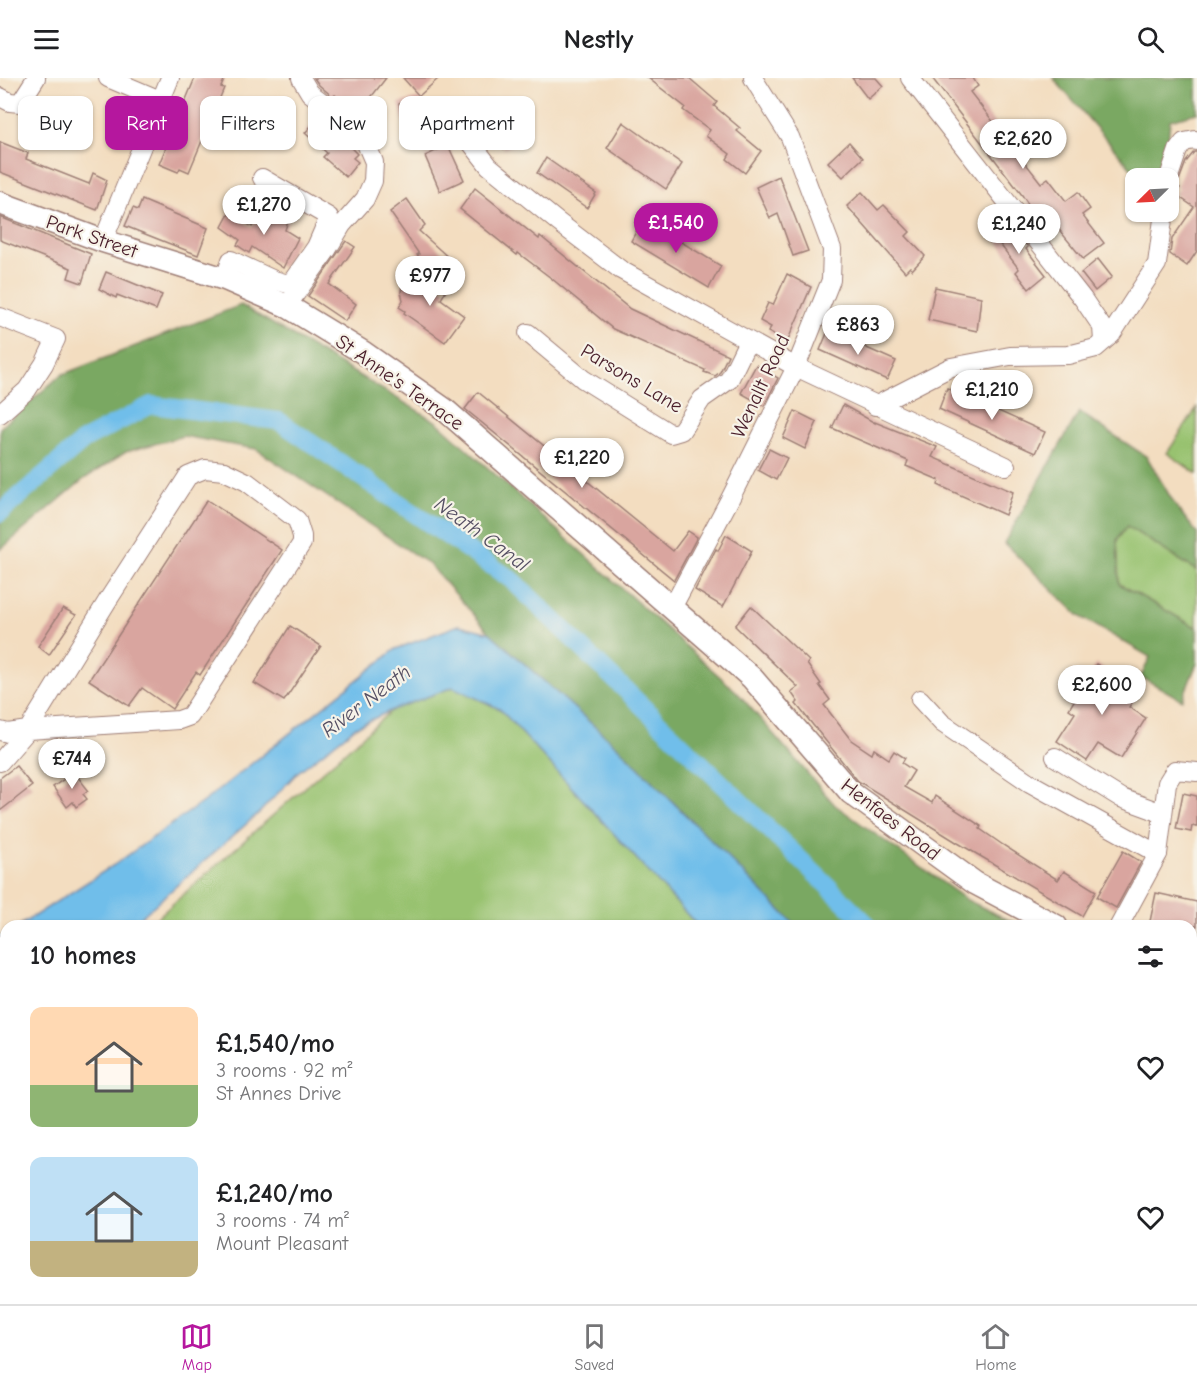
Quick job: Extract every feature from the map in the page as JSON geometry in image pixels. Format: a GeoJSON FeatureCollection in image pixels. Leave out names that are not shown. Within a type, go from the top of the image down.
{"type":"FeatureCollection","features":[{"type":"Feature","properties":{"kind":"main road","name":"Park Street"},"geometry":{"type":"LineString","coordinates":[[0,203],[103,241],[184,267]]}},
{"type":"Feature","properties":{"kind":"main road","name":"St Anne's Terrace"},"geometry":{"type":"LineString","coordinates":[[184,267],[225,279],[286,306],[364,354],[444,409],[672,608]]}},
{"type":"Feature","properties":{"kind":"main road","name":"Henfaes Road"},"geometry":{"type":"LineString","coordinates":[[672,608],[752,678],[851,793],[975,883],[1045,920]]}},
{"type":"Feature","properties":{"kind":"street"},"geometry":{"type":"LineString","coordinates":[[0,97],[10,102],[21,103],[36,78]]}},
{"type":"Feature","properties":{"kind":"street"},"geometry":{"type":"LineString","coordinates":[[108,78],[151,96]]}},
{"type":"Feature","properties":{"kind":"street"},"geometry":{"type":"LineString","coordinates":[[162,96],[170,78]]}},
{"type":"Feature","properties":{"kind":"street"},"geometry":{"type":"LineString","coordinates":[[286,306],[347,218],[365,198],[373,181],[374,162],[361,132],[310,93],[301,78]]}},
{"type":"Feature","properties":{"kind":"street","name":"Wenallt Road"},"geometry":{"type":"LineString","coordinates":[[672,608],[796,367],[831,280],[832,249],[790,137],[753,78]]}},
{"type":"Feature","properties":{"kind":"street"},"geometry":{"type":"LineString","coordinates":[[910,78],[1083,299],[1102,327],[1103,341]]}},
{"type":"Feature","properties":{"kind":"street"},"geometry":{"type":"LineString","coordinates":[[1172,168],[1178,150],[1184,142],[1197,141]]}},
{"type":"Feature","properties":{"kind":"street"},"geometry":{"type":"LineString","coordinates":[[103,241],[140,150]]}},
{"type":"Feature","properties":{"kind":"street"},"geometry":{"type":"LineString","coordinates":[[477,150],[489,165],[621,270],[796,367],[1006,466]]}},
{"type":"Feature","properties":{"kind":"street"},"geometry":{"type":"LineString","coordinates":[[225,279],[231,260],[288,284],[316,247],[328,217],[262,178]]}},
{"type":"Feature","properties":{"kind":"street"},"geometry":{"type":"LineString","coordinates":[[875,406],[951,367],[1010,356],[1068,355],[1088,352],[1096,348],[1111,335],[1157,264],[1163,222]]}},
{"type":"Feature","properties":{"kind":"street"},"geometry":{"type":"LineString","coordinates":[[0,317],[56,339],[44,364],[27,390],[0,414]]}},
{"type":"Feature","properties":{"kind":"street","name":"Parsons Lane"},"geometry":{"type":"LineString","coordinates":[[528,333],[584,379],[671,434],[681,431],[702,399],[729,380],[748,341]]}},
{"type":"Feature","properties":{"kind":"street"},"geometry":{"type":"LineString","coordinates":[[0,731],[8,733],[28,730],[179,720],[190,716],[302,543],[303,536],[297,520],[247,482],[224,471],[205,469],[188,476],[28,730],[0,762]]}},
{"type":"Feature","properties":{"kind":"street"},"geometry":{"type":"LineString","coordinates":[[920,699],[930,712],[951,730],[1030,783],[1158,854]]}},
{"type":"Feature","properties":{"kind":"street"},"geometry":{"type":"LineString","coordinates":[[1055,757],[1121,798],[1162,813]]}},
{"type":"Feature","properties":{"kind":"street"},"geometry":{"type":"LineString","coordinates":[[1122,920],[1158,854],[1167,783],[1175,770],[1197,772]]}},
{"type":"Feature","properties":{"kind":"green space"},"geometry":{"type":"Polygon","coordinates":[[[1053,78],[1197,78],[1197,113],[1170,120],[1166,168],[1131,168],[1053,78]]]}},
{"type":"Feature","properties":{"kind":"green space"},"geometry":{"type":"Polygon","coordinates":[[[241,305],[437,422],[737,692],[835,805],[967,900],[1009,920],[790,920],[622,751],[490,633],[430,565],[256,449],[183,436],[126,452],[84,479],[0,550],[0,428],[61,375],[241,305]]]}},
{"type":"Feature","properties":{"kind":"green space"},"geometry":{"type":"Polygon","coordinates":[[[1197,408],[1197,474],[1167,453],[1197,408]]]}},
{"type":"Feature","properties":{"kind":"green space"},"geometry":{"type":"Polygon","coordinates":[[[1079,412],[1147,457],[1175,505],[1197,533],[1197,571],[1127,526],[1117,540],[1119,584],[1197,628],[1197,663],[1182,700],[1141,677],[1150,657],[1079,616],[1004,543],[1079,412]]]}},
{"type":"Feature","properties":{"kind":"green space"},"geometry":{"type":"Polygon","coordinates":[[[1127,526],[1197,571],[1197,628],[1119,584],[1117,540],[1127,526]]]}},
{"type":"Feature","properties":{"kind":"green space"},"geometry":{"type":"Polygon","coordinates":[[[453,687],[500,709],[692,920],[155,920],[392,710],[453,687]]]}},
{"type":"Feature","properties":{"kind":"water","name":"River Neath"},"geometry":{"type":"Polygon","coordinates":[[[459,625],[490,633],[622,751],[790,920],[692,920],[500,709],[453,687],[392,710],[356,727],[298,772],[260,812],[138,920],[28,920],[114,865],[207,799],[396,649],[459,625]]]}},
{"type":"Feature","properties":{"kind":"building"},"geometry":{"type":"Polygon","coordinates":[[[195,78],[225,78],[221,96],[200,96],[200,146],[189,172],[180,168],[178,172],[159,164],[165,150],[188,150],[187,96],[195,78]]]}},
{"type":"Feature","properties":{"kind":"building"},"geometry":{"type":"Polygon","coordinates":[[[314,78],[386,78],[372,96],[332,96],[314,78]]]}},
{"type":"Feature","properties":{"kind":"building"},"geometry":{"type":"Polygon","coordinates":[[[403,78],[439,78],[419,96],[403,78]]]}},
{"type":"Feature","properties":{"kind":"building"},"geometry":{"type":"Polygon","coordinates":[[[648,78],[689,78],[717,102],[714,106],[740,128],[737,131],[761,151],[745,173],[727,159],[730,154],[706,136],[710,130],[683,110],[685,107],[648,78]]]}},
{"type":"Feature","properties":{"kind":"building"},"geometry":{"type":"Polygon","coordinates":[[[852,78],[876,78],[883,86],[868,99],[852,78]]]}},
{"type":"Feature","properties":{"kind":"building"},"geometry":{"type":"Polygon","coordinates":[[[932,78],[973,78],[978,86],[970,92],[1041,183],[1048,178],[1066,201],[1078,192],[1090,209],[1082,215],[1104,243],[1083,259],[1043,210],[1034,218],[1025,207],[1028,204],[1022,195],[932,78]]]}},
{"type":"Feature","properties":{"kind":"building"},"geometry":{"type":"Polygon","coordinates":[[[623,122],[682,164],[666,189],[607,148],[623,122]]]}},
{"type":"Feature","properties":{"kind":"building"},"geometry":{"type":"Polygon","coordinates":[[[0,142],[28,153],[26,159],[89,184],[93,173],[107,180],[97,210],[0,172],[0,142]]]}},
{"type":"Feature","properties":{"kind":"building"},"geometry":{"type":"Polygon","coordinates":[[[849,142],[863,158],[843,177],[828,162],[849,142]]]}},
{"type":"Feature","properties":{"kind":"building"},"geometry":{"type":"Polygon","coordinates":[[[324,150],[353,150],[357,154],[353,158],[358,162],[346,177],[323,157],[327,153],[324,150]]]}},
{"type":"Feature","properties":{"kind":"building"},"geometry":{"type":"Polygon","coordinates":[[[438,150],[450,150],[464,180],[440,191],[425,156],[438,150]]]}},
{"type":"Feature","properties":{"kind":"building"},"geometry":{"type":"Polygon","coordinates":[[[1194,152],[1197,152],[1197,251],[1187,266],[1170,254],[1172,239],[1194,207],[1179,197],[1179,181],[1186,162],[1194,152]]]}},
{"type":"Feature","properties":{"kind":"building"},"geometry":{"type":"Polygon","coordinates":[[[546,158],[596,193],[587,208],[537,173],[546,158]]]}},
{"type":"Feature","properties":{"kind":"building"},"geometry":{"type":"Polygon","coordinates":[[[779,176],[808,251],[793,256],[778,214],[770,218],[756,187],[779,176]]]}},
{"type":"Feature","properties":{"kind":"building"},"geometry":{"type":"Polygon","coordinates":[[[475,188],[539,239],[540,236],[630,309],[728,355],[720,372],[715,376],[704,372],[705,370],[613,329],[551,278],[518,253],[517,255],[460,209],[475,188]]]}},
{"type":"Feature","properties":{"kind":"building"},"geometry":{"type":"Polygon","coordinates":[[[862,192],[878,210],[884,205],[910,232],[906,236],[925,256],[912,270],[910,267],[905,272],[847,206],[862,192]]]}},
{"type":"Feature","properties":{"kind":"building"},"geometry":{"type":"Polygon","coordinates":[[[407,199],[425,225],[419,231],[450,259],[438,274],[417,255],[419,254],[390,212],[407,199]]]}},
{"type":"Feature","properties":{"kind":"building"},"geometry":{"type":"Polygon","coordinates":[[[142,200],[208,228],[198,255],[125,226],[133,208],[138,210],[142,200]]]}},
{"type":"Feature","properties":{"kind":"building"},"geometry":{"type":"Polygon","coordinates":[[[270,209],[288,221],[285,230],[298,238],[283,268],[252,247],[249,253],[237,245],[240,240],[222,227],[230,212],[252,227],[255,222],[261,224],[270,209]]]}},
{"type":"Feature","properties":{"kind":"building"},"geometry":{"type":"Polygon","coordinates":[[[0,217],[91,254],[82,283],[68,278],[71,268],[0,240],[0,217]]]}},
{"type":"Feature","properties":{"kind":"building"},"geometry":{"type":"Polygon","coordinates":[[[643,219],[721,266],[709,288],[631,241],[643,219]]]}},
{"type":"Feature","properties":{"kind":"building"},"geometry":{"type":"Polygon","coordinates":[[[1007,221],[1028,247],[1026,249],[1046,275],[1029,289],[1016,272],[1019,269],[992,234],[1007,221]]]}},
{"type":"Feature","properties":{"kind":"building"},"geometry":{"type":"Polygon","coordinates":[[[346,241],[355,247],[329,284],[356,304],[345,321],[308,296],[346,241]]]}},
{"type":"Feature","properties":{"kind":"building"},"geometry":{"type":"Polygon","coordinates":[[[1098,259],[1112,277],[1095,291],[1081,273],[1098,259]]]}},
{"type":"Feature","properties":{"kind":"building"},"geometry":{"type":"Polygon","coordinates":[[[106,272],[162,295],[156,310],[117,295],[116,298],[99,289],[106,272]]]}},
{"type":"Feature","properties":{"kind":"building"},"geometry":{"type":"Polygon","coordinates":[[[423,273],[446,291],[441,299],[464,316],[445,342],[399,307],[403,300],[402,286],[408,282],[417,282],[423,273]]]}},
{"type":"Feature","properties":{"kind":"building"},"geometry":{"type":"Polygon","coordinates":[[[787,274],[811,287],[787,342],[768,332],[771,327],[760,321],[768,303],[773,305],[787,274]]]}},
{"type":"Feature","properties":{"kind":"building"},"geometry":{"type":"Polygon","coordinates":[[[935,287],[981,297],[977,331],[928,320],[935,287]]]}},
{"type":"Feature","properties":{"kind":"building"},"geometry":{"type":"Polygon","coordinates":[[[828,331],[896,361],[887,380],[820,350],[828,331]]]}},
{"type":"Feature","properties":{"kind":"building"},"geometry":{"type":"Polygon","coordinates":[[[756,365],[778,378],[764,406],[741,393],[756,365]]]}},
{"type":"Feature","properties":{"kind":"building"},"geometry":{"type":"Polygon","coordinates":[[[947,388],[1045,432],[1035,453],[939,409],[947,388]]]}},
{"type":"Feature","properties":{"kind":"building"},"geometry":{"type":"Polygon","coordinates":[[[478,392],[673,551],[688,531],[697,537],[674,580],[465,409],[478,392]]]}},
{"type":"Feature","properties":{"kind":"building"},"geometry":{"type":"Polygon","coordinates":[[[843,405],[875,423],[937,447],[932,457],[1013,492],[1005,515],[938,485],[939,480],[906,466],[908,461],[832,428],[843,405]]]}},
{"type":"Feature","properties":{"kind":"building"},"geometry":{"type":"Polygon","coordinates":[[[795,411],[817,422],[805,449],[783,438],[795,411]]]}},
{"type":"Feature","properties":{"kind":"building"},"geometry":{"type":"Polygon","coordinates":[[[769,449],[787,458],[776,480],[758,470],[769,449]]]}},
{"type":"Feature","properties":{"kind":"building"},"geometry":{"type":"Polygon","coordinates":[[[207,500],[282,550],[200,675],[196,672],[172,709],[142,688],[129,706],[89,680],[207,500]]]}},
{"type":"Feature","properties":{"kind":"building"},"geometry":{"type":"Polygon","coordinates":[[[726,535],[752,551],[723,607],[695,590],[716,549],[718,551],[726,535]]]}},
{"type":"Feature","properties":{"kind":"building"},"geometry":{"type":"Polygon","coordinates":[[[751,606],[809,661],[807,664],[830,700],[824,705],[851,740],[872,754],[874,749],[889,759],[894,751],[905,758],[902,763],[914,771],[904,787],[932,803],[935,796],[981,826],[980,829],[1003,845],[1058,880],[1064,871],[1096,891],[1082,916],[858,781],[796,704],[798,702],[791,692],[798,687],[735,626],[751,606]]]}},
{"type":"Feature","properties":{"kind":"building"},"geometry":{"type":"Polygon","coordinates":[[[63,608],[76,615],[49,655],[38,646],[63,608]]]}},
{"type":"Feature","properties":{"kind":"building"},"geometry":{"type":"Polygon","coordinates":[[[290,626],[321,646],[284,701],[254,683],[290,626]]]}},
{"type":"Feature","properties":{"kind":"building"},"geometry":{"type":"Polygon","coordinates":[[[1096,664],[1139,691],[1129,707],[1146,718],[1121,758],[1098,744],[1087,761],[1057,741],[1075,713],[1069,709],[1096,664]]]}},
{"type":"Feature","properties":{"kind":"building"},"geometry":{"type":"Polygon","coordinates":[[[16,766],[32,786],[0,811],[0,778],[16,766]]]}},
{"type":"Feature","properties":{"kind":"building"},"geometry":{"type":"Polygon","coordinates":[[[74,772],[88,790],[83,794],[87,799],[76,807],[73,802],[67,807],[53,787],[74,772]]]}},
{"type":"Feature","properties":{"kind":"building"},"geometry":{"type":"Polygon","coordinates":[[[1183,793],[1197,796],[1197,827],[1192,826],[1191,832],[1176,829],[1183,793]]]}},
{"type":"Feature","properties":{"kind":"building"},"geometry":{"type":"Polygon","coordinates":[[[1123,851],[1141,862],[1116,908],[1097,897],[1123,851]]]}},
{"type":"Feature","properties":{"kind":"building"},"geometry":{"type":"Polygon","coordinates":[[[1156,893],[1197,902],[1197,920],[1150,920],[1156,893]]]}},
{"type":"Feature","properties":{"kind":"waterway","name":"Neath Canal"},"geometry":{"type":"LineString","coordinates":[[0,513],[84,440],[151,405],[279,421],[512,580],[863,920]]}}]}
